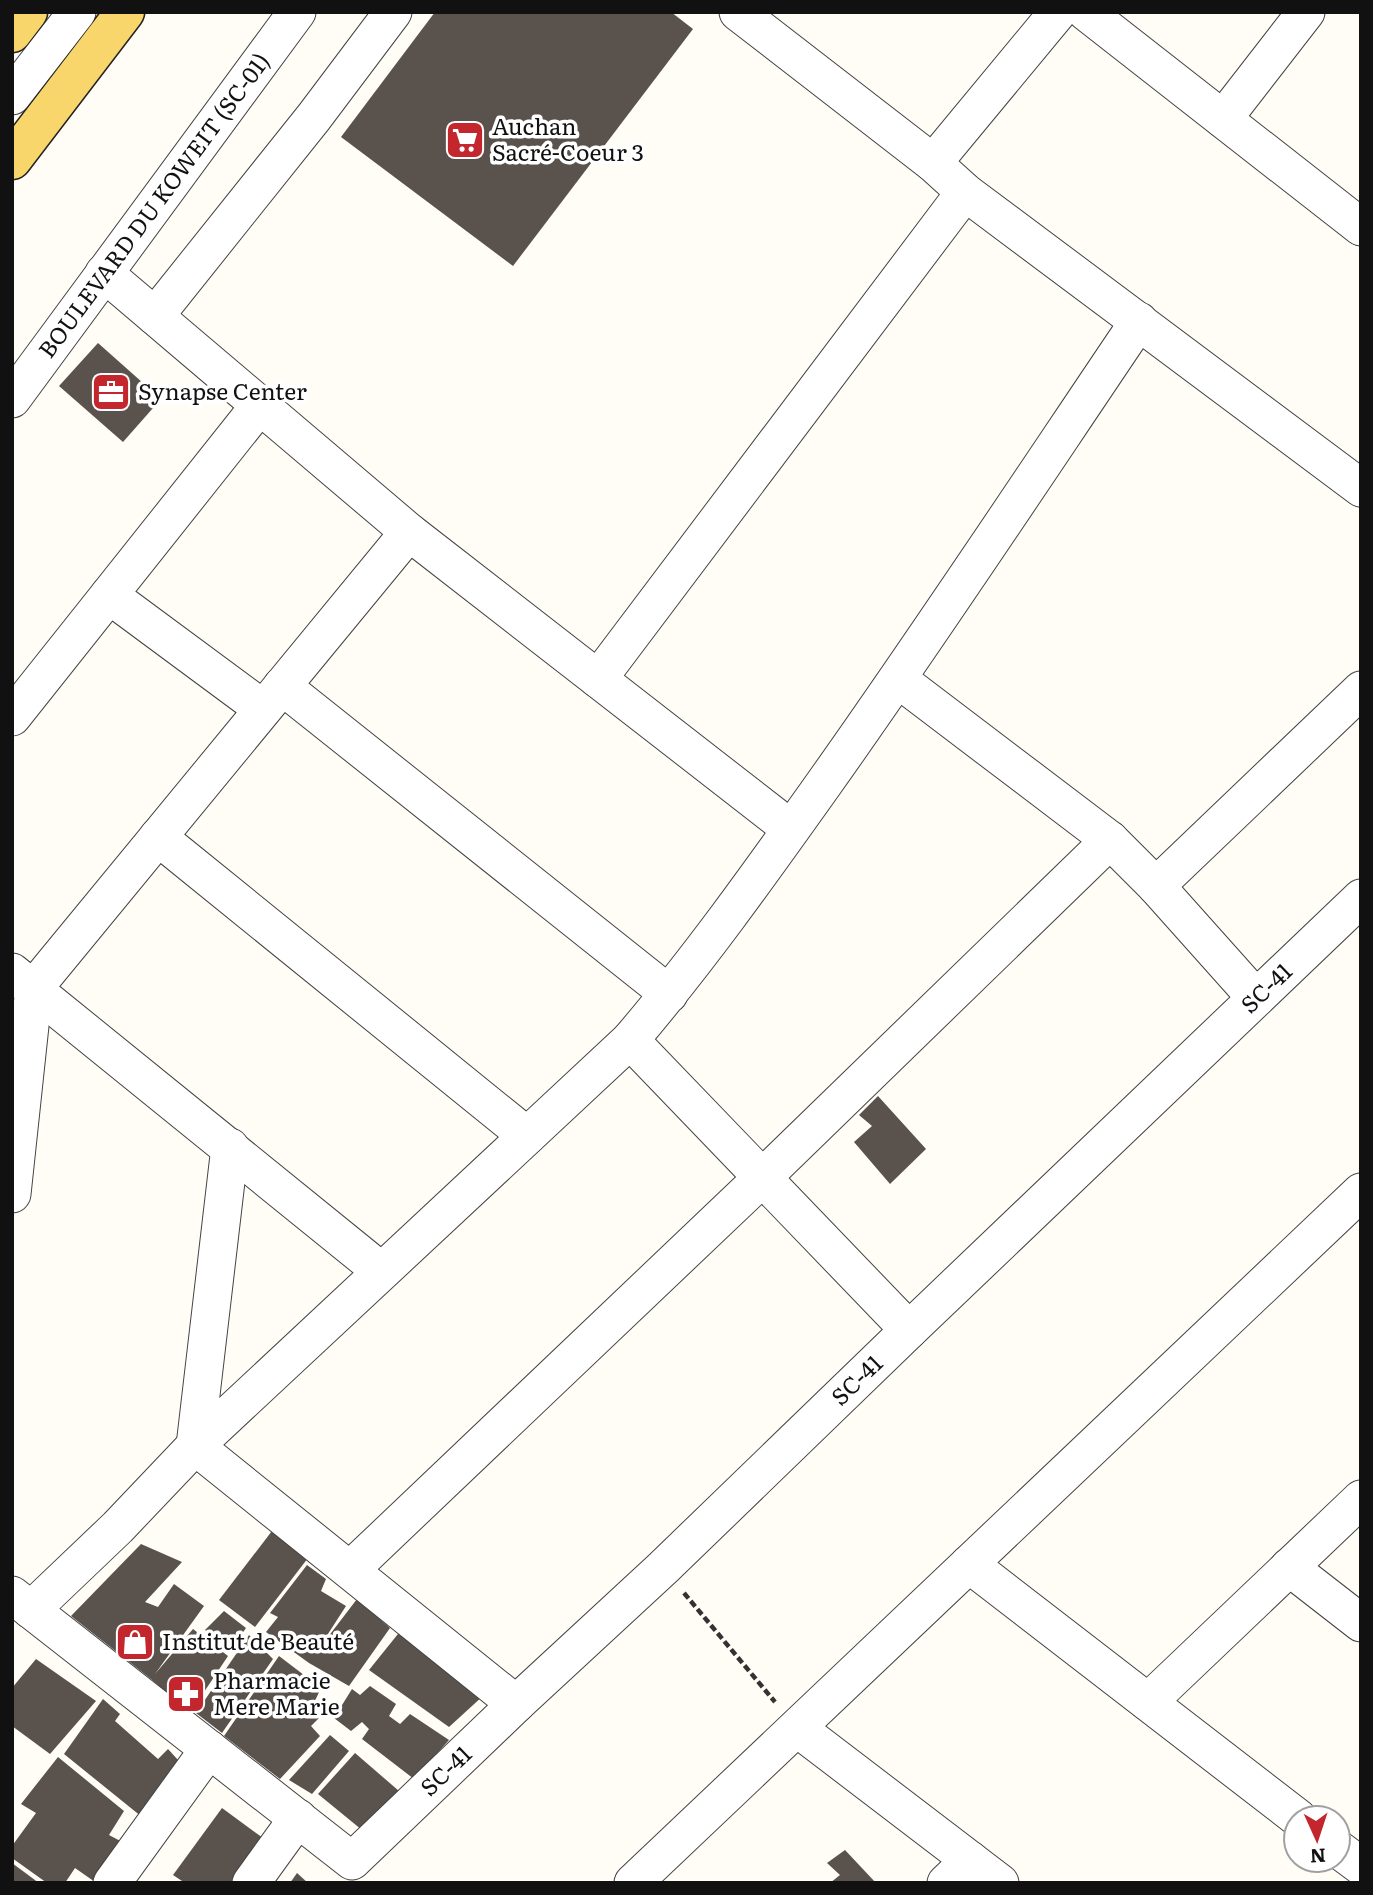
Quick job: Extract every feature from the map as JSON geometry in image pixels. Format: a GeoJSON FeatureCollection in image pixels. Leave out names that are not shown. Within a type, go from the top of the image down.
{"type":"FeatureCollection","features":[{"type":"Feature","properties":{"kind":"main road"},"geometry":{"type":"LineString","coordinates":[[12,33],[28,12]]}},
{"type":"Feature","properties":{"kind":"main road"},"geometry":{"type":"LineString","coordinates":[[12,160],[125,12]]}},
{"type":"Feature","properties":{"kind":"street"},"geometry":{"type":"LineString","coordinates":[[12,96],[77,12]]}},
{"type":"Feature","properties":{"kind":"street","name":"BOULEVARD DU KOWEIT (SC-01)"},"geometry":{"type":"LineString","coordinates":[[12,399],[297,12]]}},
{"type":"Feature","properties":{"kind":"street"},"geometry":{"type":"LineString","coordinates":[[155,316],[314,117],[393,12]]}},
{"type":"Feature","properties":{"kind":"street"},"geometry":{"type":"LineString","coordinates":[[738,12],[933,163],[965,192],[1361,488]]}},
{"type":"Feature","properties":{"kind":"street"},"geometry":{"type":"LineString","coordinates":[[933,163],[1058,12]]}},
{"type":"Feature","properties":{"kind":"street"},"geometry":{"type":"LineString","coordinates":[[1086,12],[1361,227]]}},
{"type":"Feature","properties":{"kind":"street"},"geometry":{"type":"LineString","coordinates":[[1223,119],[1306,12]]}},
{"type":"Feature","properties":{"kind":"street"},"geometry":{"type":"LineString","coordinates":[[598,679],[965,192]]}},
{"type":"Feature","properties":{"kind":"street"},"geometry":{"type":"LineString","coordinates":[[104,273],[409,532],[792,829]]}},
{"type":"Feature","properties":{"kind":"street"},"geometry":{"type":"LineString","coordinates":[[251,1883],[298,1818],[22,1602],[118,1527],[195,1446],[630,1040],[669,994],[792,829],[898,680],[1139,321]]}},
{"type":"Feature","properties":{"kind":"street"},"geometry":{"type":"LineString","coordinates":[[12,717],[260,405]]}},
{"type":"Feature","properties":{"kind":"street"},"geometry":{"type":"LineString","coordinates":[[12,1194],[23,980],[158,837],[409,532]]}},
{"type":"Feature","properties":{"kind":"street"},"geometry":{"type":"LineString","coordinates":[[109,595],[273,698],[669,994]]}},
{"type":"Feature","properties":{"kind":"street"},"geometry":{"type":"LineString","coordinates":[[898,680],[1110,840],[1156,886],[1256,998]]}},
{"type":"Feature","properties":{"kind":"street"},"geometry":{"type":"LineString","coordinates":[[1156,886],[1361,690]]}},
{"type":"Feature","properties":{"kind":"street"},"geometry":{"type":"LineString","coordinates":[[158,837],[527,1136]]}},
{"type":"Feature","properties":{"kind":"street"},"geometry":{"type":"LineString","coordinates":[[350,1570],[762,1178],[1110,840]]}},
{"type":"Feature","properties":{"kind":"street","name":"SC-41"},"geometry":{"type":"LineString","coordinates":[[298,1818],[352,1861],[663,1568],[1361,898]]}},
{"type":"Feature","properties":{"kind":"street"},"geometry":{"type":"LineString","coordinates":[[23,980],[381,1271]]}},
{"type":"Feature","properties":{"kind":"street"},"geometry":{"type":"LineString","coordinates":[[630,1040],[909,1330]]}},
{"type":"Feature","properties":{"kind":"street"},"geometry":{"type":"LineString","coordinates":[[195,1446],[230,1147]]}},
{"type":"Feature","properties":{"kind":"street"},"geometry":{"type":"LineString","coordinates":[[633,1883],[1361,1192]]}},
{"type":"Feature","properties":{"kind":"street"},"geometry":{"type":"LineString","coordinates":[[195,1446],[516,1704]]}},
{"type":"Feature","properties":{"kind":"street"},"geometry":{"type":"LineString","coordinates":[[1148,1702],[1361,1499]]}},
{"type":"Feature","properties":{"kind":"street"},"geometry":{"type":"LineString","coordinates":[[969,1564],[1282,1806]]}},
{"type":"Feature","properties":{"kind":"street"},"geometry":{"type":"LineString","coordinates":[[1289,1567],[1361,1623]]}},
{"type":"Feature","properties":{"kind":"street"},"geometry":{"type":"LineString","coordinates":[[797,1728],[958,1872],[1000,1883]]}},
{"type":"Feature","properties":{"kind":"street"},"geometry":{"type":"LineString","coordinates":[[112,1883],[209,1749]]}},
{"type":"Feature","properties":{"kind":"path"},"geometry":{"type":"LineString","coordinates":[[663,1568],[797,1728]]}},
{"type":"Feature","properties":{"kind":"building"},"geometry":{"type":"Polygon","coordinates":[[[435,12],[671,12],[693,29],[513,266],[341,137],[435,12]]]}},
{"type":"Feature","properties":{"kind":"building"},"geometry":{"type":"Polygon","coordinates":[[[98,343],[161,399],[123,442],[59,386],[98,343]]]}},
{"type":"Feature","properties":{"kind":"building"},"geometry":{"type":"Polygon","coordinates":[[[878,1096],[926,1149],[890,1184],[854,1142],[872,1126],[859,1115],[878,1096]]]}},
{"type":"Feature","properties":{"kind":"building"},"geometry":{"type":"Polygon","coordinates":[[[275,1527],[308,1558],[255,1627],[219,1600],[275,1527]]]}},
{"type":"Feature","properties":{"kind":"building"},"geometry":{"type":"Polygon","coordinates":[[[141,1544],[182,1562],[145,1602],[158,1607],[174,1584],[204,1606],[155,1674],[193,1629],[228,1656],[190,1713],[71,1616],[141,1544]]]}},
{"type":"Feature","properties":{"kind":"building"},"geometry":{"type":"Polygon","coordinates":[[[307,1565],[326,1579],[321,1591],[346,1606],[315,1654],[357,1599],[390,1628],[349,1686],[309,1663],[266,1632],[278,1617],[270,1613],[307,1565]]]}},
{"type":"Feature","properties":{"kind":"building"},"geometry":{"type":"Polygon","coordinates":[[[224,1611],[246,1628],[232,1648],[205,1630],[224,1611]]]}},
{"type":"Feature","properties":{"kind":"building"},"geometry":{"type":"Polygon","coordinates":[[[402,1629],[484,1695],[449,1727],[369,1670],[402,1629]]]}},
{"type":"Feature","properties":{"kind":"building"},"geometry":{"type":"Polygon","coordinates":[[[249,1635],[273,1659],[222,1733],[196,1713],[249,1635]]]}},
{"type":"Feature","properties":{"kind":"building"},"geometry":{"type":"Polygon","coordinates":[[[279,1656],[321,1688],[312,1707],[321,1716],[311,1726],[320,1736],[280,1779],[224,1736],[279,1656]]]}},
{"type":"Feature","properties":{"kind":"building"},"geometry":{"type":"Polygon","coordinates":[[[36,1659],[96,1701],[50,1754],[12,1726],[12,1688],[36,1659]]]}},
{"type":"Feature","properties":{"kind":"building"},"geometry":{"type":"Polygon","coordinates":[[[370,1686],[396,1704],[389,1716],[400,1724],[410,1714],[449,1740],[414,1779],[362,1739],[369,1729],[362,1722],[351,1731],[334,1718],[352,1689],[360,1695],[370,1686]]]}},
{"type":"Feature","properties":{"kind":"building"},"geometry":{"type":"Polygon","coordinates":[[[103,1699],[120,1714],[115,1721],[158,1759],[168,1749],[178,1760],[179,1780],[142,1817],[64,1754],[103,1699]]]}},
{"type":"Feature","properties":{"kind":"building"},"geometry":{"type":"Polygon","coordinates":[[[330,1735],[349,1751],[312,1794],[289,1780],[330,1735]]]}},
{"type":"Feature","properties":{"kind":"building"},"geometry":{"type":"Polygon","coordinates":[[[355,1753],[399,1791],[362,1830],[318,1794],[355,1753]]]}},
{"type":"Feature","properties":{"kind":"building"},"geometry":{"type":"Polygon","coordinates":[[[58,1757],[124,1811],[109,1835],[126,1844],[95,1882],[75,1868],[65,1883],[47,1883],[12,1858],[12,1846],[36,1813],[21,1804],[58,1757]]]}},
{"type":"Feature","properties":{"kind":"building"},"geometry":{"type":"Polygon","coordinates":[[[222,1808],[263,1838],[231,1883],[185,1883],[173,1875],[222,1808]]]}},
{"type":"Feature","properties":{"kind":"building"},"geometry":{"type":"Polygon","coordinates":[[[845,1850],[876,1883],[830,1883],[840,1875],[827,1863],[845,1850]]]}},
{"type":"Feature","properties":{"kind":"building"},"geometry":{"type":"Polygon","coordinates":[[[12,1863],[39,1883],[12,1883],[12,1863]]]}},
{"type":"Feature","properties":{"kind":"building"},"geometry":{"type":"Polygon","coordinates":[[[297,1873],[308,1883],[290,1883],[297,1873]]]}},
{"type":"Feature","properties":{"kind":"place","name":"Auchan Sacré-Coeur 3"},"geometry":{"type":"Point","coordinates":[465,140]}},
{"type":"Feature","properties":{"kind":"place","name":"Synapse Center"},"geometry":{"type":"Point","coordinates":[111,392]}},
{"type":"Feature","properties":{"kind":"place","name":"Institut de Beauté"},"geometry":{"type":"Point","coordinates":[135,1642]}},
{"type":"Feature","properties":{"kind":"place","name":"Pharmacie Mere Marie"},"geometry":{"type":"Point","coordinates":[186,1694]}}]}
